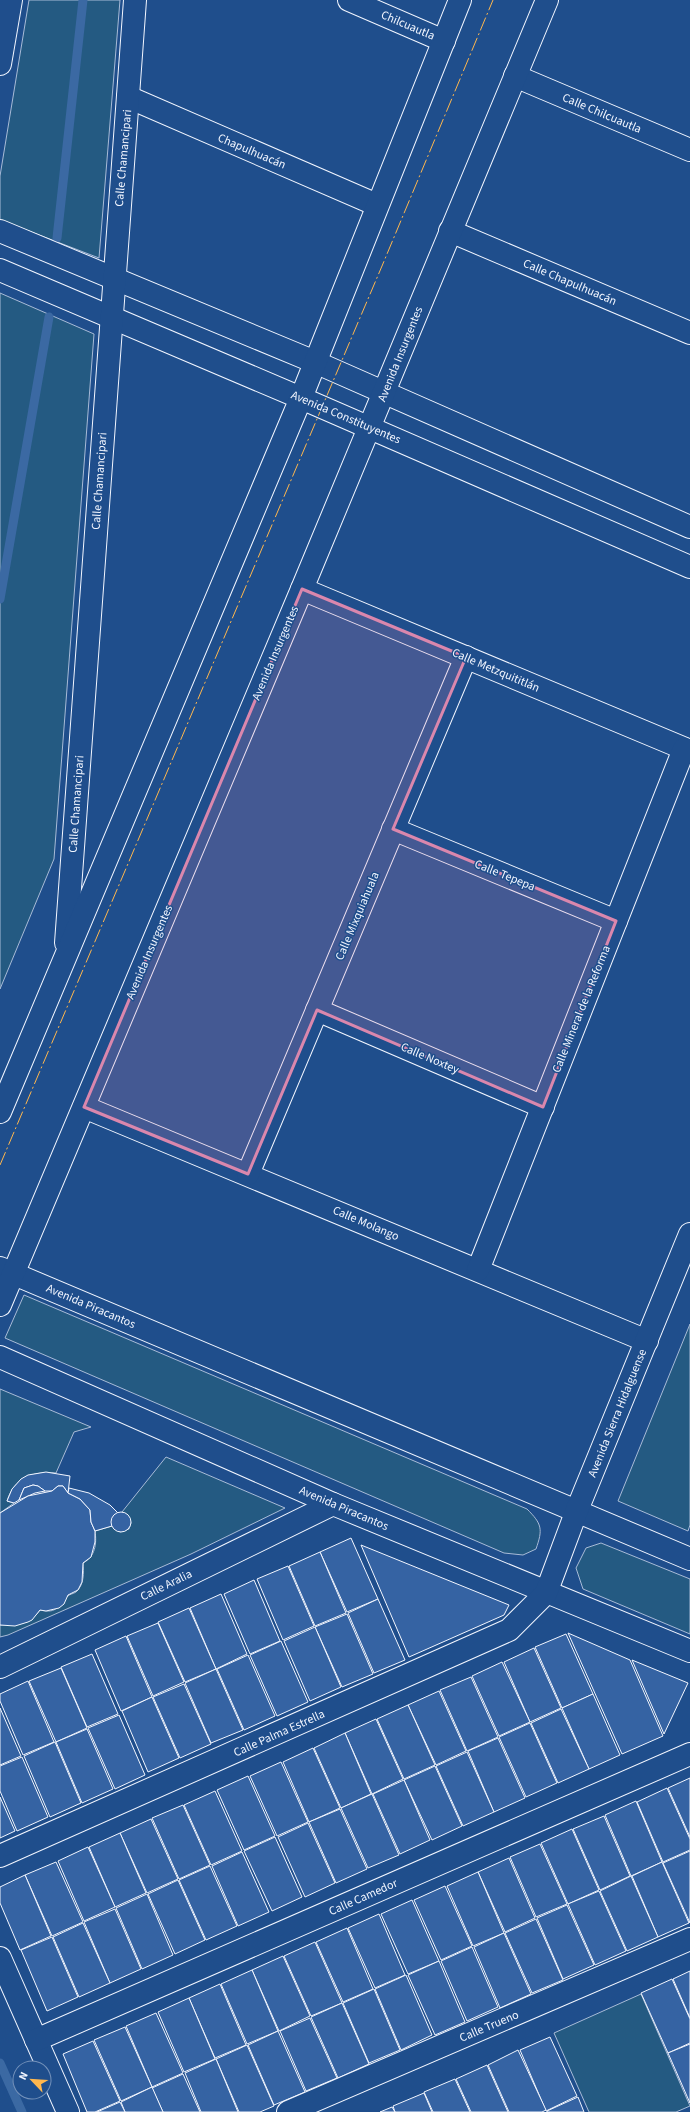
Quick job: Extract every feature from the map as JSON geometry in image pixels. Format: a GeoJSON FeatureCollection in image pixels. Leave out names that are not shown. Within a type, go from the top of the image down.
{"type":"FeatureCollection","features":[{"type":"Feature","properties":{"kind":"street"},"geometry":{"type":"LineString","coordinates":[[1,50],[11,0]]}},
{"type":"Feature","properties":{"kind":"street","name":"Calle Chamancipari"},"geometry":{"type":"LineString","coordinates":[[64,962],[135,0]]}},
{"type":"Feature","properties":{"kind":"street","name":"Chilcuautla"},"geometry":{"type":"LineString","coordinates":[[349,0],[444,41]]}},
{"type":"Feature","properties":{"kind":"street"},"geometry":{"type":"LineString","coordinates":[[0,1112],[301,398],[460,0]]}},
{"type":"Feature","properties":{"kind":"street","name":"Avenida Insurgentes"},"geometry":{"type":"LineString","coordinates":[[0,1305],[7,1271],[84,1107],[547,0]]}},
{"type":"Feature","properties":{"kind":"street","name":"Calle Chilcuautla"},"geometry":{"type":"LineString","coordinates":[[515,76],[690,150]]}},
{"type":"Feature","properties":{"kind":"street","name":"Chapulhuacán"},"geometry":{"type":"LineString","coordinates":[[128,97],[377,205]]}},
{"type":"Feature","properties":{"kind":"street"},"geometry":{"type":"LineString","coordinates":[[0,231],[315,362],[690,526]]}},
{"type":"Feature","properties":{"kind":"street","name":"Calle Chapulhuacán"},"geometry":{"type":"LineString","coordinates":[[450,231],[690,332]]}},
{"type":"Feature","properties":{"kind":"street","name":"Avenida Constituyentes"},"geometry":{"type":"LineString","coordinates":[[0,270],[301,398],[690,567]]}},
{"type":"Feature","properties":{"kind":"street","name":"Calle Metzquititlán"},"geometry":{"type":"LineString","coordinates":[[302,588],[687,750]]}},
{"type":"Feature","properties":{"kind":"street","name":"Calle Mixquiahuala"},"geometry":{"type":"LineString","coordinates":[[248,1174],[466,658]]}},
{"type":"Feature","properties":{"kind":"street","name":"Calle Mineral de la Reforma"},"geometry":{"type":"LineString","coordinates":[[478,1270],[616,921],[687,750]]}},
{"type":"Feature","properties":{"kind":"street","name":"Calle Tepepa"},"geometry":{"type":"LineString","coordinates":[[393,830],[616,921]]}},
{"type":"Feature","properties":{"kind":"street","name":"Calle Noxtey"},"geometry":{"type":"LineString","coordinates":[[317,1010],[543,1107]]}},
{"type":"Feature","properties":{"kind":"street","name":"Calle Molango"},"geometry":{"type":"LineString","coordinates":[[84,1107],[647,1341]]}},
{"type":"Feature","properties":{"kind":"street","name":"Avenida Sierra Hidalguense"},"geometry":{"type":"LineString","coordinates":[[546,1593],[577,1510],[690,1234]]}},
{"type":"Feature","properties":{"kind":"street","name":"Avenida Piracantos"},"geometry":{"type":"LineString","coordinates":[[7,1271],[577,1510],[690,1559]]}},
{"type":"Feature","properties":{"kind":"street","name":"Avenida Piracantos"},"geometry":{"type":"LineString","coordinates":[[0,1357],[333,1504],[690,1651]]}},
{"type":"Feature","properties":{"kind":"street","name":"Calle Aralia"},"geometry":{"type":"LineString","coordinates":[[0,1667],[333,1504]]}},
{"type":"Feature","properties":{"kind":"street","name":"Calle Palma Estrella"},"geometry":{"type":"LineString","coordinates":[[0,1856],[509,1630],[546,1593]]}},
{"type":"Feature","properties":{"kind":"street","name":"Calle Camedor"},"geometry":{"type":"LineString","coordinates":[[36,2040],[690,1754]]}},
{"type":"Feature","properties":{"kind":"street","name":"Calle Trueno"},"geometry":{"type":"LineString","coordinates":[[288,2112],[690,1939]]}},
{"type":"Feature","properties":{"kind":"street"},"geometry":{"type":"LineString","coordinates":[[0,1958],[68,2112]]}},
{"type":"Feature","properties":{"kind":"highlighted area"},"geometry":{"type":"Polygon","coordinates":[[[302,589],[466,657],[393,829],[616,921],[543,1107],[317,1010],[248,1174],[84,1107],[302,589]]]}},
{"type":"Feature","properties":{"kind":"shaded area"},"geometry":{"type":"Polygon","coordinates":[[[29,0],[120,0],[99,258],[0,220],[0,176],[29,0]]]}},
{"type":"Feature","properties":{"kind":"shaded area"},"geometry":{"type":"Polygon","coordinates":[[[0,293],[94,334],[54,859],[0,989],[0,293]]]}},
{"type":"Feature","properties":{"kind":"shaded area"},"geometry":{"type":"Polygon","coordinates":[[[24,1295],[527,1509],[536,1519],[540,1527],[540,1536],[536,1549],[523,1555],[504,1553],[5,1338],[24,1295]]]}},
{"type":"Feature","properties":{"kind":"shaded area"},"geometry":{"type":"Polygon","coordinates":[[[690,1324],[690,1525],[688,1531],[618,1501],[690,1324]]]}},
{"type":"Feature","properties":{"kind":"shaded area"},"geometry":{"type":"Polygon","coordinates":[[[0,1389],[91,1427],[74,1432],[56,1473],[39,1473],[19,1482],[10,1493],[7,1501],[14,1503],[0,1513],[0,1389]]]}},
{"type":"Feature","properties":{"kind":"shaded area"},"geometry":{"type":"Polygon","coordinates":[[[166,1457],[285,1508],[191,1554],[8,1635],[0,1637],[0,1625],[22,1623],[32,1619],[40,1610],[54,1610],[68,1596],[79,1589],[83,1579],[83,1563],[93,1554],[96,1541],[95,1531],[112,1526],[120,1532],[129,1529],[131,1523],[129,1517],[122,1512],[166,1457]]]}},
{"type":"Feature","properties":{"kind":"shaded area"},"geometry":{"type":"Polygon","coordinates":[[[601,1543],[690,1579],[690,1634],[583,1589],[576,1568],[586,1548],[601,1543]]]}},
{"type":"Feature","properties":{"kind":"shaded area"},"geometry":{"type":"Polygon","coordinates":[[[641,1994],[690,2106],[676,2112],[589,2112],[554,2033],[641,1994]]]}},
{"type":"Feature","properties":{"kind":"building"},"geometry":{"type":"Polygon","coordinates":[[[46,1472],[70,1476],[68,1493],[63,1486],[58,1486],[52,1491],[45,1491],[38,1486],[33,1485],[24,1488],[19,1500],[14,1503],[7,1501],[12,1489],[21,1479],[28,1475],[46,1472]]]}},
{"type":"Feature","properties":{"kind":"building"},"geometry":{"type":"Polygon","coordinates":[[[33,1485],[38,1486],[45,1491],[35,1493],[19,1500],[24,1488],[33,1485]]]}},
{"type":"Feature","properties":{"kind":"building"},"geometry":{"type":"Polygon","coordinates":[[[58,1486],[63,1486],[68,1493],[80,1499],[90,1510],[91,1522],[95,1531],[95,1542],[91,1557],[83,1563],[82,1582],[78,1590],[68,1595],[64,1604],[59,1608],[46,1611],[40,1610],[32,1620],[15,1626],[0,1625],[0,1513],[28,1496],[52,1491],[58,1486]]]}},
{"type":"Feature","properties":{"kind":"building"},"geometry":{"type":"Polygon","coordinates":[[[69,1488],[89,1493],[110,1505],[118,1513],[112,1519],[112,1526],[95,1531],[91,1522],[90,1510],[80,1499],[68,1493],[69,1488]]]}},
{"type":"Feature","properties":{"kind":"building"},"geometry":{"type":"Polygon","coordinates":[[[121,1512],[128,1515],[131,1522],[128,1529],[121,1532],[114,1529],[111,1522],[114,1515],[121,1512]]]}},
{"type":"Feature","properties":{"kind":"building"},"geometry":{"type":"Polygon","coordinates":[[[351,1538],[378,1599],[347,1612],[320,1552],[351,1538]]]}},
{"type":"Feature","properties":{"kind":"building"},"geometry":{"type":"Polygon","coordinates":[[[361,1545],[509,1605],[504,1615],[409,1657],[361,1545]]]}},
{"type":"Feature","properties":{"kind":"building"},"geometry":{"type":"Polygon","coordinates":[[[320,1552],[346,1613],[315,1626],[289,1566],[320,1552]]]}},
{"type":"Feature","properties":{"kind":"building"},"geometry":{"type":"Polygon","coordinates":[[[288,1566],[314,1626],[283,1640],[257,1579],[288,1566]]]}},
{"type":"Feature","properties":{"kind":"building"},"geometry":{"type":"Polygon","coordinates":[[[254,1580],[280,1641],[250,1654],[224,1594],[254,1580]]]}},
{"type":"Feature","properties":{"kind":"building"},"geometry":{"type":"Polygon","coordinates":[[[221,1594],[247,1654],[216,1669],[190,1608],[221,1594]]]}},
{"type":"Feature","properties":{"kind":"building"},"geometry":{"type":"Polygon","coordinates":[[[378,1599],[405,1660],[374,1673],[348,1613],[378,1599]]]}},
{"type":"Feature","properties":{"kind":"building"},"geometry":{"type":"Polygon","coordinates":[[[189,1608],[216,1669],[185,1682],[158,1622],[189,1608]]]}},
{"type":"Feature","properties":{"kind":"building"},"geometry":{"type":"Polygon","coordinates":[[[347,1614],[373,1674],[342,1687],[315,1627],[347,1614]]]}},
{"type":"Feature","properties":{"kind":"building"},"geometry":{"type":"Polygon","coordinates":[[[158,1623],[184,1682],[153,1696],[127,1636],[158,1623]]]}},
{"type":"Feature","properties":{"kind":"building"},"geometry":{"type":"Polygon","coordinates":[[[315,1627],[341,1687],[310,1701],[284,1641],[315,1627]]]}},
{"type":"Feature","properties":{"kind":"building"},"geometry":{"type":"Polygon","coordinates":[[[568,1633],[630,1660],[663,1736],[622,1754],[568,1633]]]}},
{"type":"Feature","properties":{"kind":"building"},"geometry":{"type":"Polygon","coordinates":[[[566,1634],[593,1694],[562,1708],[535,1647],[566,1634]]]}},
{"type":"Feature","properties":{"kind":"building"},"geometry":{"type":"Polygon","coordinates":[[[126,1636],[152,1697],[121,1711],[95,1650],[126,1636]]]}},
{"type":"Feature","properties":{"kind":"building"},"geometry":{"type":"Polygon","coordinates":[[[281,1641],[308,1702],[277,1716],[250,1655],[281,1641]]]}},
{"type":"Feature","properties":{"kind":"building"},"geometry":{"type":"Polygon","coordinates":[[[534,1648],[561,1708],[530,1722],[504,1662],[534,1648]]]}},
{"type":"Feature","properties":{"kind":"building"},"geometry":{"type":"Polygon","coordinates":[[[92,1654],[118,1714],[87,1727],[61,1667],[92,1654]]]}},
{"type":"Feature","properties":{"kind":"building"},"geometry":{"type":"Polygon","coordinates":[[[248,1655],[275,1716],[244,1730],[217,1669],[248,1655]]]}},
{"type":"Feature","properties":{"kind":"building"},"geometry":{"type":"Polygon","coordinates":[[[632,1660],[688,1683],[664,1734],[632,1660]]]}},
{"type":"Feature","properties":{"kind":"building"},"geometry":{"type":"Polygon","coordinates":[[[502,1662],[530,1722],[499,1736],[472,1676],[502,1662]]]}},
{"type":"Feature","properties":{"kind":"building"},"geometry":{"type":"Polygon","coordinates":[[[61,1668],[87,1728],[56,1742],[29,1681],[61,1668]]]}},
{"type":"Feature","properties":{"kind":"building"},"geometry":{"type":"Polygon","coordinates":[[[216,1669],[243,1730],[211,1743],[185,1683],[216,1669]]]}},
{"type":"Feature","properties":{"kind":"building"},"geometry":{"type":"Polygon","coordinates":[[[471,1677],[498,1737],[467,1751],[440,1690],[471,1677]]]}},
{"type":"Feature","properties":{"kind":"building"},"geometry":{"type":"Polygon","coordinates":[[[28,1681],[54,1742],[23,1755],[0,1701],[0,1694],[28,1681]]]}},
{"type":"Feature","properties":{"kind":"building"},"geometry":{"type":"Polygon","coordinates":[[[184,1684],[211,1744],[180,1758],[153,1697],[184,1684]]]}},
{"type":"Feature","properties":{"kind":"building"},"geometry":{"type":"Polygon","coordinates":[[[439,1691],[466,1751],[436,1765],[408,1705],[439,1691]]]}},
{"type":"Feature","properties":{"kind":"building"},"geometry":{"type":"Polygon","coordinates":[[[593,1694],[620,1755],[589,1769],[562,1708],[593,1694]]]}},
{"type":"Feature","properties":{"kind":"building"},"geometry":{"type":"Polygon","coordinates":[[[152,1697],[179,1758],[148,1772],[122,1711],[152,1697]]]}},
{"type":"Feature","properties":{"kind":"building"},"geometry":{"type":"Polygon","coordinates":[[[408,1705],[435,1765],[404,1779],[377,1719],[408,1705]]]}},
{"type":"Feature","properties":{"kind":"building"},"geometry":{"type":"Polygon","coordinates":[[[0,1708],[21,1756],[0,1765],[0,1708]]]}},
{"type":"Feature","properties":{"kind":"building"},"geometry":{"type":"Polygon","coordinates":[[[561,1709],[589,1769],[558,1783],[531,1723],[561,1709]]]}},
{"type":"Feature","properties":{"kind":"building"},"geometry":{"type":"Polygon","coordinates":[[[119,1715],[145,1775],[115,1789],[88,1728],[119,1715]]]}},
{"type":"Feature","properties":{"kind":"building"},"geometry":{"type":"Polygon","coordinates":[[[376,1719],[403,1779],[372,1794],[345,1733],[376,1719]]]}},
{"type":"Feature","properties":{"kind":"building"},"geometry":{"type":"Polygon","coordinates":[[[530,1723],[557,1783],[526,1797],[499,1737],[530,1723]]]}},
{"type":"Feature","properties":{"kind":"building"},"geometry":{"type":"Polygon","coordinates":[[[87,1729],[113,1789],[82,1803],[56,1742],[87,1729]]]}},
{"type":"Feature","properties":{"kind":"building"},"geometry":{"type":"Polygon","coordinates":[[[345,1733],[371,1794],[341,1808],[314,1748],[345,1733]]]}},
{"type":"Feature","properties":{"kind":"building"},"geometry":{"type":"Polygon","coordinates":[[[498,1738],[525,1798],[494,1812],[468,1751],[498,1738]]]}},
{"type":"Feature","properties":{"kind":"building"},"geometry":{"type":"Polygon","coordinates":[[[55,1742],[81,1803],[50,1817],[24,1756],[55,1742]]]}},
{"type":"Feature","properties":{"kind":"building"},"geometry":{"type":"Polygon","coordinates":[[[313,1748],[340,1808],[309,1822],[283,1762],[313,1748]]]}},
{"type":"Feature","properties":{"kind":"building"},"geometry":{"type":"Polygon","coordinates":[[[467,1752],[494,1812],[463,1826],[436,1766],[467,1752]]]}},
{"type":"Feature","properties":{"kind":"building"},"geometry":{"type":"Polygon","coordinates":[[[22,1757],[48,1817],[17,1831],[0,1791],[0,1766],[22,1757]]]}},
{"type":"Feature","properties":{"kind":"building"},"geometry":{"type":"Polygon","coordinates":[[[281,1762],[308,1822],[277,1836],[250,1776],[281,1762]]]}},
{"type":"Feature","properties":{"kind":"building"},"geometry":{"type":"Polygon","coordinates":[[[435,1766],[462,1826],[432,1840],[404,1780],[435,1766]]]}},
{"type":"Feature","properties":{"kind":"building"},"geometry":{"type":"Polygon","coordinates":[[[248,1776],[275,1836],[244,1850],[217,1790],[248,1776]]]}},
{"type":"Feature","properties":{"kind":"building"},"geometry":{"type":"Polygon","coordinates":[[[690,1778],[690,1837],[668,1788],[690,1778]]]}},
{"type":"Feature","properties":{"kind":"building"},"geometry":{"type":"Polygon","coordinates":[[[404,1780],[430,1840],[400,1854],[373,1794],[404,1780]]]}},
{"type":"Feature","properties":{"kind":"building"},"geometry":{"type":"Polygon","coordinates":[[[667,1788],[690,1839],[690,1850],[663,1862],[637,1802],[667,1788]]]}},
{"type":"Feature","properties":{"kind":"building"},"geometry":{"type":"Polygon","coordinates":[[[215,1791],[242,1851],[211,1865],[184,1805],[215,1791]]]}},
{"type":"Feature","properties":{"kind":"building"},"geometry":{"type":"Polygon","coordinates":[[[372,1794],[399,1855],[368,1868],[341,1808],[372,1794]]]}},
{"type":"Feature","properties":{"kind":"building"},"geometry":{"type":"Polygon","coordinates":[[[0,1797],[15,1831],[0,1838],[0,1797]]]}},
{"type":"Feature","properties":{"kind":"building"},"geometry":{"type":"Polygon","coordinates":[[[636,1801],[662,1862],[631,1876],[605,1815],[636,1801]]]}},
{"type":"Feature","properties":{"kind":"building"},"geometry":{"type":"Polygon","coordinates":[[[183,1805],[210,1865],[179,1879],[152,1818],[183,1805]]]}},
{"type":"Feature","properties":{"kind":"building"},"geometry":{"type":"Polygon","coordinates":[[[340,1809],[367,1869],[336,1883],[309,1822],[340,1809]]]}},
{"type":"Feature","properties":{"kind":"building"},"geometry":{"type":"Polygon","coordinates":[[[604,1816],[630,1876],[600,1890],[573,1829],[604,1816]]]}},
{"type":"Feature","properties":{"kind":"building"},"geometry":{"type":"Polygon","coordinates":[[[151,1819],[178,1879],[147,1893],[120,1833],[151,1819]]]}},
{"type":"Feature","properties":{"kind":"building"},"geometry":{"type":"Polygon","coordinates":[[[308,1823],[335,1883],[305,1897],[278,1837],[308,1823]]]}},
{"type":"Feature","properties":{"kind":"building"},"geometry":{"type":"Polygon","coordinates":[[[572,1829],[599,1890],[568,1904],[541,1843],[572,1829]]]}},
{"type":"Feature","properties":{"kind":"building"},"geometry":{"type":"Polygon","coordinates":[[[120,1833],[146,1893],[115,1907],[89,1847],[120,1833]]]}},
{"type":"Feature","properties":{"kind":"building"},"geometry":{"type":"Polygon","coordinates":[[[275,1837],[302,1897],[272,1911],[244,1851],[275,1837]]]}},
{"type":"Feature","properties":{"kind":"building"},"geometry":{"type":"Polygon","coordinates":[[[540,1844],[567,1904],[536,1917],[510,1857],[540,1844]]]}},
{"type":"Feature","properties":{"kind":"building"},"geometry":{"type":"Polygon","coordinates":[[[88,1847],[115,1907],[84,1921],[58,1861],[88,1847]]]}},
{"type":"Feature","properties":{"kind":"building"},"geometry":{"type":"Polygon","coordinates":[[[690,1851],[690,1923],[663,1863],[690,1851]]]}},
{"type":"Feature","properties":{"kind":"building"},"geometry":{"type":"Polygon","coordinates":[[[242,1852],[269,1912],[238,1926],[212,1866],[242,1852]]]}},
{"type":"Feature","properties":{"kind":"building"},"geometry":{"type":"Polygon","coordinates":[[[509,1858],[535,1918],[505,1932],[478,1872],[509,1858]]]}},
{"type":"Feature","properties":{"kind":"building"},"geometry":{"type":"Polygon","coordinates":[[[56,1862],[83,1922],[52,1936],[25,1875],[56,1862]]]}},
{"type":"Feature","properties":{"kind":"building"},"geometry":{"type":"Polygon","coordinates":[[[662,1862],[689,1923],[658,1937],[632,1876],[662,1862]]]}},
{"type":"Feature","properties":{"kind":"building"},"geometry":{"type":"Polygon","coordinates":[[[210,1866],[237,1926],[206,1940],[179,1880],[210,1866]]]}},
{"type":"Feature","properties":{"kind":"building"},"geometry":{"type":"Polygon","coordinates":[[[478,1872],[504,1933],[473,1946],[447,1886],[478,1872]]]}},
{"type":"Feature","properties":{"kind":"building"},"geometry":{"type":"Polygon","coordinates":[[[25,1875],[51,1936],[20,1950],[0,1903],[0,1887],[25,1875]]]}},
{"type":"Feature","properties":{"kind":"building"},"geometry":{"type":"Polygon","coordinates":[[[631,1876],[658,1937],[627,1951],[600,1891],[631,1876]]]}},
{"type":"Feature","properties":{"kind":"building"},"geometry":{"type":"Polygon","coordinates":[[[178,1880],[205,1940],[175,1954],[148,1894],[178,1880]]]}},
{"type":"Feature","properties":{"kind":"building"},"geometry":{"type":"Polygon","coordinates":[[[445,1886],[472,1946],[441,1960],[414,1900],[445,1886]]]}},
{"type":"Feature","properties":{"kind":"building"},"geometry":{"type":"Polygon","coordinates":[[[599,1891],[626,1951],[595,1965],[568,1904],[599,1891]]]}},
{"type":"Feature","properties":{"kind":"building"},"geometry":{"type":"Polygon","coordinates":[[[147,1894],[173,1955],[142,1969],[116,1908],[147,1894]]]}},
{"type":"Feature","properties":{"kind":"building"},"geometry":{"type":"Polygon","coordinates":[[[412,1900],[439,1961],[408,1974],[381,1914],[412,1900]]]}},
{"type":"Feature","properties":{"kind":"building"},"geometry":{"type":"Polygon","coordinates":[[[567,1905],[594,1965],[563,1979],[537,1918],[567,1905]]]}},
{"type":"Feature","properties":{"kind":"building"},"geometry":{"type":"Polygon","coordinates":[[[115,1909],[141,1969],[110,1983],[84,1922],[115,1909]]]}},
{"type":"Feature","properties":{"kind":"building"},"geometry":{"type":"Polygon","coordinates":[[[379,1914],[405,1975],[375,1988],[348,1928],[379,1914]]]}},
{"type":"Feature","properties":{"kind":"building"},"geometry":{"type":"Polygon","coordinates":[[[536,1919],[563,1980],[532,1993],[505,1933],[536,1919]]]}},
{"type":"Feature","properties":{"kind":"building"},"geometry":{"type":"Polygon","coordinates":[[[83,1923],[110,1983],[79,1997],[53,1937],[83,1923]]]}},
{"type":"Feature","properties":{"kind":"building"},"geometry":{"type":"Polygon","coordinates":[[[347,1928],[373,1989],[343,2002],[316,1942],[347,1928]]]}},
{"type":"Feature","properties":{"kind":"building"},"geometry":{"type":"Polygon","coordinates":[[[504,1933],[531,1994],[500,2008],[474,1947],[504,1933]]]}},
{"type":"Feature","properties":{"kind":"building"},"geometry":{"type":"Polygon","coordinates":[[[52,1937],[78,1997],[47,2011],[21,1950],[52,1937]]]}},
{"type":"Feature","properties":{"kind":"building"},"geometry":{"type":"Polygon","coordinates":[[[315,1942],[342,2003],[311,2016],[284,1956],[315,1942]]]}},
{"type":"Feature","properties":{"kind":"building"},"geometry":{"type":"Polygon","coordinates":[[[472,1947],[498,2007],[467,2021],[441,1961],[472,1947]]]}},
{"type":"Feature","properties":{"kind":"building"},"geometry":{"type":"Polygon","coordinates":[[[283,1956],[310,2016],[279,2031],[252,1970],[283,1956]]]}},
{"type":"Feature","properties":{"kind":"building"},"geometry":{"type":"Polygon","coordinates":[[[439,1961],[465,2022],[435,2035],[408,1975],[439,1961]]]}},
{"type":"Feature","properties":{"kind":"building"},"geometry":{"type":"Polygon","coordinates":[[[252,1970],[278,2031],[247,2044],[221,1984],[252,1970]]]}},
{"type":"Feature","properties":{"kind":"building"},"geometry":{"type":"Polygon","coordinates":[[[690,1971],[690,2018],[673,1979],[690,1971]]]}},
{"type":"Feature","properties":{"kind":"building"},"geometry":{"type":"Polygon","coordinates":[[[406,1975],[432,2035],[401,2050],[375,1989],[406,1975]]]}},
{"type":"Feature","properties":{"kind":"building"},"geometry":{"type":"Polygon","coordinates":[[[672,1979],[690,2019],[690,2043],[668,2053],[641,1993],[672,1979]]]}},
{"type":"Feature","properties":{"kind":"building"},"geometry":{"type":"Polygon","coordinates":[[[220,1984],[246,2045],[215,2058],[189,1998],[220,1984]]]}},
{"type":"Feature","properties":{"kind":"building"},"geometry":{"type":"Polygon","coordinates":[[[374,1989],[400,2050],[369,2063],[343,2003],[374,1989]]]}},
{"type":"Feature","properties":{"kind":"building"},"geometry":{"type":"Polygon","coordinates":[[[189,1998],[215,2059],[184,2072],[158,2012],[189,1998]]]}},
{"type":"Feature","properties":{"kind":"building"},"geometry":{"type":"Polygon","coordinates":[[[342,2003],[369,2064],[338,2078],[311,2017],[342,2003]]]}},
{"type":"Feature","properties":{"kind":"building"},"geometry":{"type":"Polygon","coordinates":[[[156,2013],[183,2073],[152,2087],[126,2026],[156,2013]]]}},
{"type":"Feature","properties":{"kind":"building"},"geometry":{"type":"Polygon","coordinates":[[[310,2018],[337,2078],[306,2091],[280,2031],[310,2018]]]}},
{"type":"Feature","properties":{"kind":"building"},"geometry":{"type":"Polygon","coordinates":[[[125,2027],[152,2087],[121,2101],[94,2040],[125,2027]]]}},
{"type":"Feature","properties":{"kind":"building"},"geometry":{"type":"Polygon","coordinates":[[[278,2031],[305,2092],[274,2105],[248,2045],[278,2031]]]}},
{"type":"Feature","properties":{"kind":"building"},"geometry":{"type":"Polygon","coordinates":[[[550,2037],[577,2096],[546,2111],[520,2050],[550,2037]]]}},
{"type":"Feature","properties":{"kind":"building"},"geometry":{"type":"Polygon","coordinates":[[[93,2041],[120,2101],[95,2112],[87,2112],[63,2054],[93,2041]]]}},
{"type":"Feature","properties":{"kind":"building"},"geometry":{"type":"Polygon","coordinates":[[[690,2044],[690,2103],[668,2053],[690,2044]]]}},
{"type":"Feature","properties":{"kind":"building"},"geometry":{"type":"Polygon","coordinates":[[[247,2045],[274,2106],[260,2112],[239,2112],[216,2059],[247,2045]]]}},
{"type":"Feature","properties":{"kind":"building"},"geometry":{"type":"Polygon","coordinates":[[[518,2050],[546,2110],[542,2112],[509,2112],[488,2065],[518,2050]]]}},
{"type":"Feature","properties":{"kind":"building"},"geometry":{"type":"Polygon","coordinates":[[[216,2059],[238,2112],[201,2112],[185,2073],[216,2059]]]}},
{"type":"Feature","properties":{"kind":"building"},"geometry":{"type":"Polygon","coordinates":[[[487,2065],[508,2112],[471,2112],[456,2079],[487,2065]]]}},
{"type":"Feature","properties":{"kind":"building"},"geometry":{"type":"Polygon","coordinates":[[[183,2074],[200,2112],[163,2112],[152,2088],[183,2074]]]}},
{"type":"Feature","properties":{"kind":"building"},"geometry":{"type":"Polygon","coordinates":[[[455,2079],[470,2112],[433,2112],[424,2092],[455,2079]]]}},
{"type":"Feature","properties":{"kind":"building"},"geometry":{"type":"Polygon","coordinates":[[[152,2087],[163,2112],[125,2112],[121,2102],[152,2087]]]}},
{"type":"Feature","properties":{"kind":"building"},"geometry":{"type":"Polygon","coordinates":[[[424,2093],[432,2112],[395,2112],[393,2106],[424,2093]]]}},
{"type":"Feature","properties":{"kind":"building"},"geometry":{"type":"Polygon","coordinates":[[[578,2097],[584,2112],[547,2112],[547,2111],[578,2097]]]}},
{"type":"Feature","properties":{"kind":"building"},"geometry":{"type":"Polygon","coordinates":[[[120,2102],[125,2112],[97,2112],[120,2102]]]}},
{"type":"Feature","properties":{"kind":"building"},"geometry":{"type":"Polygon","coordinates":[[[392,2107],[395,2112],[380,2112],[392,2107]]]}},
{"type":"Feature","properties":{"kind":"waterway"},"geometry":{"type":"LineString","coordinates":[[57,238],[83,0]]}},
{"type":"Feature","properties":{"kind":"waterway"},"geometry":{"type":"LineString","coordinates":[[0,599],[49,317]]}},
{"type":"Feature","properties":{"kind":"waterway"},"geometry":{"type":"LineString","coordinates":[[0,2063],[22,2112]]}},
{"type":"Feature","properties":{"kind":"power"},"geometry":{"type":"LineString","coordinates":[[0,1165],[382,266],[493,0]]}}]}
